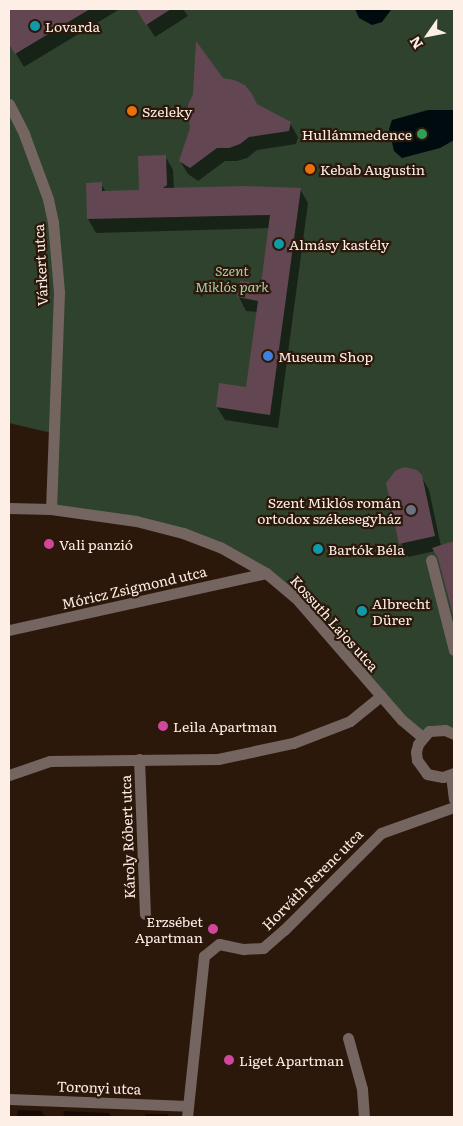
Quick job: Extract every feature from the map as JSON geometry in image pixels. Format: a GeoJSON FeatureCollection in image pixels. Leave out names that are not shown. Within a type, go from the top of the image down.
{"type":"FeatureCollection","features":[{"type":"Feature","properties":{"kind":"street","name":"Várkert utca"},"geometry":{"type":"LineString","coordinates":[[9,104],[24,134],[48,199],[53,222],[59,292],[52,432],[51,509]]}},
{"type":"Feature","properties":{"kind":"street","name":"Kossuth Lajos utca"},"geometry":{"type":"LineString","coordinates":[[9,508],[51,509],[127,520],[183,533],[220,547],[266,573],[295,597],[402,720],[422,736]]}},
{"type":"Feature","properties":{"kind":"street"},"geometry":{"type":"LineString","coordinates":[[431,560],[454,650]]}},
{"type":"Feature","properties":{"kind":"street","name":"Móricz Zsigmond utca"},"geometry":{"type":"LineString","coordinates":[[9,630],[266,573]]}},
{"type":"Feature","properties":{"kind":"street","name":"Károly Róbert utca"},"geometry":{"type":"LineString","coordinates":[[9,775],[50,761],[218,758],[292,743],[350,721],[381,696]]}},
{"type":"Feature","properties":{"kind":"street"},"geometry":{"type":"LineString","coordinates":[[454,734],[437,729],[422,736],[416,752],[420,768],[434,777],[453,774],[454,799]]}},
{"type":"Feature","properties":{"kind":"street","name":"Károly Róbert utca"},"geometry":{"type":"LineString","coordinates":[[139,758],[144,914]]}},
{"type":"Feature","properties":{"kind":"street","name":"Horváth Ferenc utca"},"geometry":{"type":"LineString","coordinates":[[188,1112],[204,956],[219,944],[243,949],[263,948],[284,930],[381,833],[454,807]]}},
{"type":"Feature","properties":{"kind":"street"},"geometry":{"type":"LineString","coordinates":[[348,1038],[362,1089],[364,1117]]}},
{"type":"Feature","properties":{"kind":"street","name":"Toronyi utca"},"geometry":{"type":"LineString","coordinates":[[9,1099],[188,1112]]}},
{"type":"Feature","properties":{"kind":"green space","name":"Szent Miklós park"},"geometry":{"type":"Polygon","coordinates":[[[9,9],[454,9],[454,734],[422,737],[266,573],[183,533],[51,509],[52,433],[9,423],[9,9]]]}},
{"type":"Feature","properties":{"kind":"shaded area"},"geometry":{"type":"Polygon","coordinates":[[[355,9],[391,10],[382,22],[372,25],[359,18],[355,9]]]}},
{"type":"Feature","properties":{"kind":"shaded area","name":"Hullámmedence"},"geometry":{"type":"Polygon","coordinates":[[[428,110],[454,110],[454,140],[440,148],[402,158],[394,151],[389,129],[392,120],[428,110]]]}},
{"type":"Feature","properties":{"kind":"building","name":"Lovarda"},"geometry":{"type":"Polygon","coordinates":[[[9,9],[90,9],[15,54],[9,44],[9,9]]]}},
{"type":"Feature","properties":{"kind":"building"},"geometry":{"type":"Polygon","coordinates":[[[136,9],[171,9],[146,25],[136,9]]]}},
{"type":"Feature","properties":{"kind":"building"},"geometry":{"type":"Polygon","coordinates":[[[196,41],[223,78],[245,85],[257,104],[291,122],[289,131],[249,137],[240,144],[229,148],[217,148],[190,168],[179,161],[190,128],[188,105],[193,94],[196,41]]]}},
{"type":"Feature","properties":{"kind":"building"},"geometry":{"type":"Polygon","coordinates":[[[166,155],[167,185],[163,188],[244,186],[301,188],[270,415],[216,407],[219,383],[246,387],[258,301],[237,297],[240,281],[261,284],[270,215],[87,219],[86,183],[102,182],[102,191],[139,190],[138,156],[166,155]]]}},
{"type":"Feature","properties":{"kind":"building","name":"Szent Miklós román ortodox székesegyház"},"geometry":{"type":"Polygon","coordinates":[[[405,467],[417,470],[422,475],[435,536],[399,544],[386,483],[396,470],[405,467]]]}},
{"type":"Feature","properties":{"kind":"building"},"geometry":{"type":"Polygon","coordinates":[[[454,541],[453,615],[438,558],[432,548],[454,541]]]}},
{"type":"Feature","properties":{"kind":"place","name":"Lovarda"},"geometry":{"type":"Point","coordinates":[35,26]}},
{"type":"Feature","properties":{"kind":"place","name":"Szeleky"},"geometry":{"type":"Point","coordinates":[132,111]}},
{"type":"Feature","properties":{"kind":"place","name":"Hullámmedence"},"geometry":{"type":"Point","coordinates":[422,134]}},
{"type":"Feature","properties":{"kind":"place","name":"Kebab Augustin"},"geometry":{"type":"Point","coordinates":[310,169]}},
{"type":"Feature","properties":{"kind":"place","name":"Almásy kastély"},"geometry":{"type":"Point","coordinates":[279,244]}},
{"type":"Feature","properties":{"kind":"place","name":"Museum Shop"},"geometry":{"type":"Point","coordinates":[268,356]}},
{"type":"Feature","properties":{"kind":"place","name":"Szent Miklós román ortodox székesegyház"},"geometry":{"type":"Point","coordinates":[411,510]}},
{"type":"Feature","properties":{"kind":"place","name":"Vali panzió"},"geometry":{"type":"Point","coordinates":[49,544]}},
{"type":"Feature","properties":{"kind":"place","name":"Bartók Béla"},"geometry":{"type":"Point","coordinates":[318,549]}},
{"type":"Feature","properties":{"kind":"place","name":"Albrecht Dürer"},"geometry":{"type":"Point","coordinates":[362,611]}},
{"type":"Feature","properties":{"kind":"place","name":"Leila Apartman"},"geometry":{"type":"Point","coordinates":[163,726]}},
{"type":"Feature","properties":{"kind":"place","name":"Erzsébet Apartman"},"geometry":{"type":"Point","coordinates":[213,929]}},
{"type":"Feature","properties":{"kind":"place","name":"Liget Apartman"},"geometry":{"type":"Point","coordinates":[229,1060]}}]}
